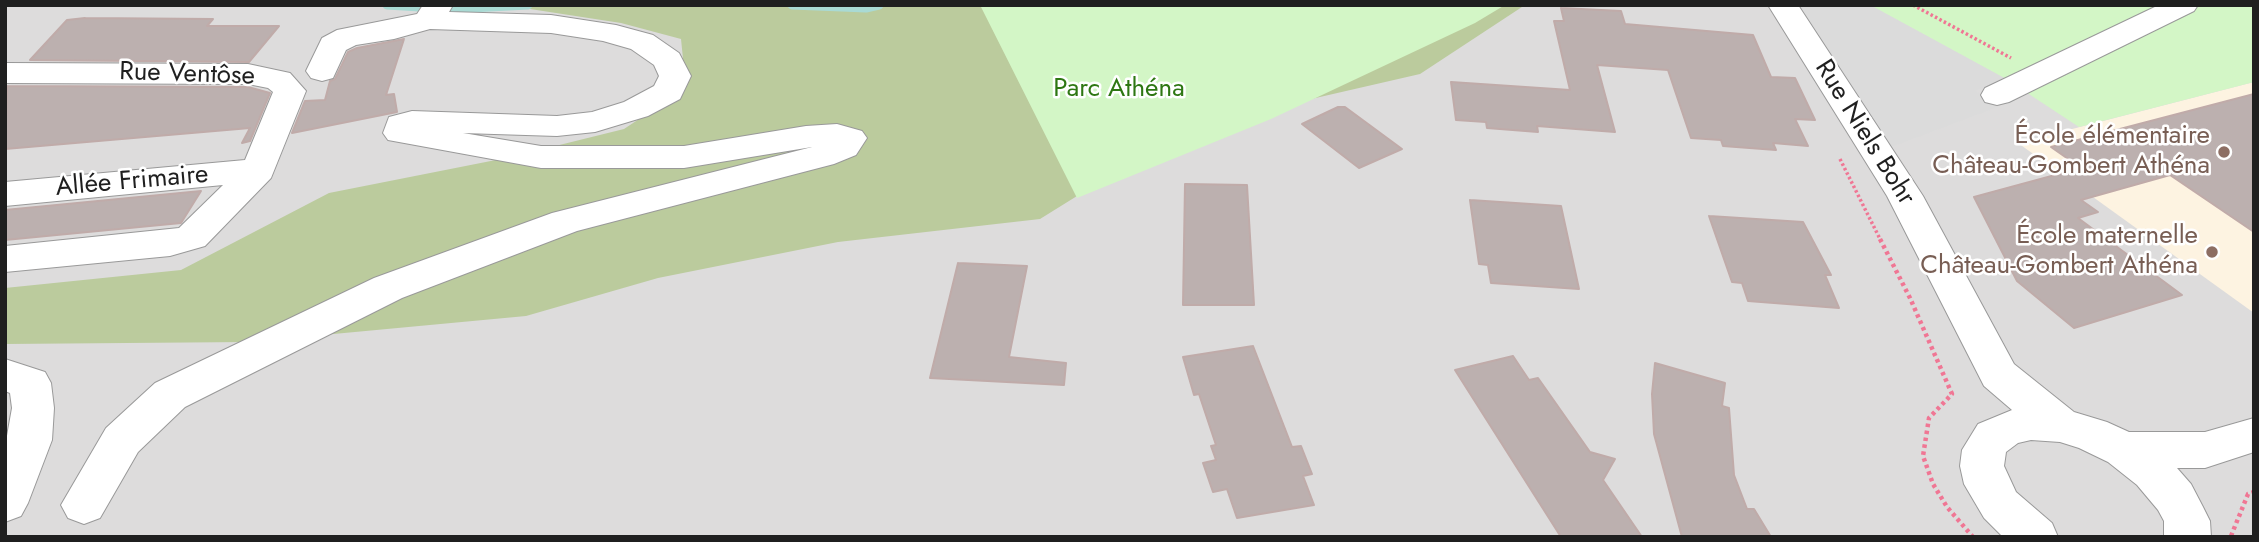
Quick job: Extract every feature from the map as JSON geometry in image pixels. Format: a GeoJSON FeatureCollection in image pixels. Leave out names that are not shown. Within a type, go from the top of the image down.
{"type":"FeatureCollection","features":[{"type":"Feature","properties":{"kind":"street","name":"Rue Niels Bohr"},"geometry":{"type":"LineString","coordinates":[[1783,5],[1905,196],[1999,375],[2007,428]]}},
{"type":"Feature","properties":{"kind":"street"},"geometry":{"type":"LineString","coordinates":[[1997,95],[2183,5]]}},
{"type":"Feature","properties":{"kind":"street"},"geometry":{"type":"LineString","coordinates":[[84,505],[122,440],[170,395],[388,288],[565,222],[822,156],[844,147],[850,138],[837,135],[806,137],[684,157],[554,157],[400,133],[401,124],[412,121],[557,126],[595,122],[636,109],[668,92],[674,76],[668,60],[642,42],[605,32],[551,24],[436,11],[394,30],[348,37],[333,45],[322,71]]}},
{"type":"Feature","properties":{"kind":"street","name":"Rue Ventôse"},"geometry":{"type":"LineString","coordinates":[[5,73],[248,74],[279,80],[290,91],[259,170],[192,237],[170,243],[5,260]]}},
{"type":"Feature","properties":{"kind":"street","name":"Allée Frimaire"},"geometry":{"type":"LineString","coordinates":[[5,194],[259,170]]}},
{"type":"Feature","properties":{"kind":"street"},"geometry":{"type":"LineString","coordinates":[[5,375],[30,383],[33,408],[30,440],[5,503]]}},
{"type":"Feature","properties":{"kind":"street","name":"Rue Niels Bohr"},"geometry":{"type":"LineString","coordinates":[[1999,375],[2060,425]]}},
{"type":"Feature","properties":{"kind":"street"},"geometry":{"type":"LineString","coordinates":[[2035,537],[2000,505],[1987,484],[1982,466],[1984,450],[1993,436],[2007,428],[2031,423],[2060,425],[2092,434],[2124,450],[2153,472],[2182,517]]}},
{"type":"Feature","properties":{"kind":"street"},"geometry":{"type":"LineString","coordinates":[[2124,450],[2205,450],[2254,435]]}},
{"type":"Feature","properties":{"kind":"street"},"geometry":{"type":"LineString","coordinates":[[2182,517],[2205,450]]}},
{"type":"Feature","properties":{"kind":"path"},"geometry":{"type":"LineString","coordinates":[[1913,5],[2042,74]]}},
{"type":"Feature","properties":{"kind":"path"},"geometry":{"type":"LineString","coordinates":[[1873,144],[1839,157],[1910,298],[1952,394],[1929,418],[1923,456],[1933,484],[1947,507],[1973,537]]}},
{"type":"Feature","properties":{"kind":"path"},"geometry":{"type":"LineString","coordinates":[[2231,537],[2248,494],[2254,492]]}},
{"type":"Feature","properties":{"kind":"shaded area"},"geometry":{"type":"Polygon","coordinates":[[[5,5],[2254,5],[2254,537],[5,537],[5,5]]]}},
{"type":"Feature","properties":{"kind":"shaded area"},"geometry":{"type":"Polygon","coordinates":[[[1783,5],[1870,5],[2006,79],[1975,91],[2000,106],[1878,152],[1783,5]]]}},
{"type":"Feature","properties":{"kind":"shaded area","name":"École maternelle Château-Gombert Athéna"},"geometry":{"type":"Polygon","coordinates":[[[2254,82],[2254,313],[2018,143],[2254,82]]]}},
{"type":"Feature","properties":{"kind":"green space"},"geometry":{"type":"Polygon","coordinates":[[[504,5],[1525,5],[1420,74],[1259,111],[1135,160],[1040,219],[838,242],[658,278],[526,316],[248,342],[5,344],[5,288],[181,270],[329,193],[511,157],[624,129],[686,88],[681,39],[621,23],[504,5]]]}},
{"type":"Feature","properties":{"kind":"green space","name":"Parc Athéna"},"geometry":{"type":"Polygon","coordinates":[[[980,5],[1505,5],[1475,23],[1271,119],[1077,198],[980,5]]]}},
{"type":"Feature","properties":{"kind":"green space"},"geometry":{"type":"Polygon","coordinates":[[[1870,5],[2254,5],[2254,82],[2079,127],[2006,79],[1870,5]]]}},
{"type":"Feature","properties":{"kind":"building"},"geometry":{"type":"Polygon","coordinates":[[[1561,8],[1621,11],[1625,24],[1753,35],[1771,77],[1795,78],[1815,120],[1795,119],[1808,146],[1773,143],[1776,150],[1723,146],[1721,140],[1691,138],[1668,70],[1597,65],[1615,132],[1537,126],[1538,132],[1487,128],[1486,122],[1456,120],[1451,82],[1570,90],[1554,21],[1564,21],[1561,8]]]}},
{"type":"Feature","properties":{"kind":"building"},"geometry":{"type":"Polygon","coordinates":[[[213,19],[207,26],[279,26],[249,62],[30,60],[67,20],[213,19]]]}},
{"type":"Feature","properties":{"kind":"building"},"geometry":{"type":"Polygon","coordinates":[[[404,39],[386,95],[394,94],[397,112],[292,133],[305,101],[325,100],[330,81],[335,79],[348,52],[404,39]]]}},
{"type":"Feature","properties":{"kind":"building"},"geometry":{"type":"Polygon","coordinates":[[[7,86],[248,87],[270,93],[250,141],[242,143],[250,128],[5,149],[7,86]]]}},
{"type":"Feature","properties":{"kind":"building"},"geometry":{"type":"Polygon","coordinates":[[[2254,94],[2254,232],[2170,175],[2081,200],[2098,212],[2078,218],[2182,295],[2074,328],[2017,281],[1974,197],[2081,168],[2051,147],[2254,94]]]}},
{"type":"Feature","properties":{"kind":"building"},"geometry":{"type":"Polygon","coordinates":[[[1338,107],[1345,107],[1402,149],[1359,168],[1302,124],[1338,107]]]}},
{"type":"Feature","properties":{"kind":"building"},"geometry":{"type":"Polygon","coordinates":[[[1185,184],[1247,185],[1254,305],[1183,305],[1185,184]]]}},
{"type":"Feature","properties":{"kind":"building"},"geometry":{"type":"Polygon","coordinates":[[[201,191],[181,223],[5,240],[5,210],[201,191]]]}},
{"type":"Feature","properties":{"kind":"building"},"geometry":{"type":"Polygon","coordinates":[[[1470,200],[1561,206],[1579,289],[1491,283],[1488,265],[1479,264],[1470,200]]]}},
{"type":"Feature","properties":{"kind":"building"},"geometry":{"type":"Polygon","coordinates":[[[1709,216],[1803,222],[1831,275],[1825,275],[1839,308],[1748,301],[1742,283],[1732,282],[1709,216]]]}},
{"type":"Feature","properties":{"kind":"building"},"geometry":{"type":"Polygon","coordinates":[[[958,263],[1027,266],[1009,357],[1066,363],[1064,385],[930,378],[958,263]]]}},
{"type":"Feature","properties":{"kind":"building"},"geometry":{"type":"Polygon","coordinates":[[[1253,346],[1292,447],[1301,446],[1312,474],[1303,476],[1314,505],[1237,518],[1227,489],[1213,492],[1203,463],[1216,460],[1211,446],[1216,445],[1199,394],[1194,395],[1183,357],[1253,346]]]}},
{"type":"Feature","properties":{"kind":"building"},"geometry":{"type":"Polygon","coordinates":[[[1513,356],[1529,380],[1538,378],[1590,452],[1615,459],[1603,480],[1642,537],[1561,537],[1455,370],[1513,356]]]}},
{"type":"Feature","properties":{"kind":"building"},"geometry":{"type":"Polygon","coordinates":[[[1655,363],[1725,383],[1722,406],[1729,408],[1734,475],[1747,509],[1754,509],[1771,537],[1682,537],[1654,434],[1652,394],[1655,363]]]}},
{"type":"Feature","properties":{"kind":"waterway"},"geometry":{"type":"LineString","coordinates":[[387,5],[452,9],[528,5]]}},
{"type":"Feature","properties":{"kind":"waterway"},"geometry":{"type":"LineString","coordinates":[[792,5],[866,8],[879,5]]}},
{"type":"Feature","properties":{"kind":"place","name":"École élémentaire Château-Gombert Athéna"},"geometry":{"type":"Point","coordinates":[2224,152]}},
{"type":"Feature","properties":{"kind":"place","name":"École maternelle Château-Gombert Athéna"},"geometry":{"type":"Point","coordinates":[2212,252]}}]}
